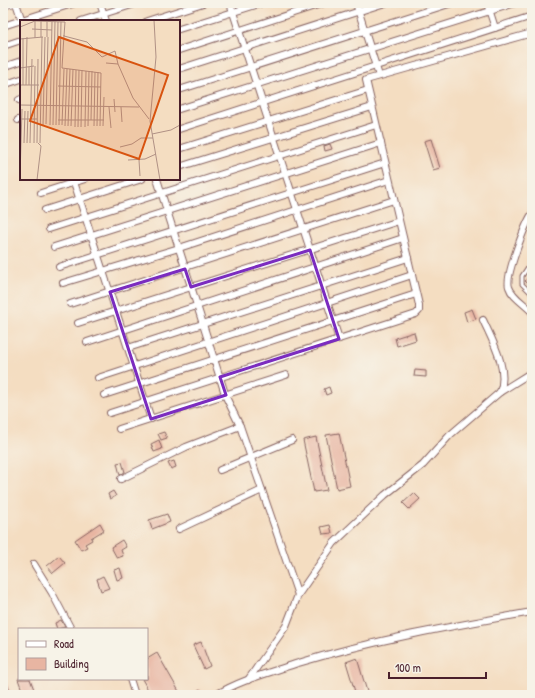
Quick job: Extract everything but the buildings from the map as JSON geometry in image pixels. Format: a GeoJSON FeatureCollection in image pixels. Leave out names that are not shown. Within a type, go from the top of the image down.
{"type":"FeatureCollection","features":[{"type":"Feature","properties":{"kind":"street"},"geometry":{"type":"LineString","coordinates":[[3,6],[15,3],[22,20]]}},
{"type":"Feature","properties":{"kind":"street"},"geometry":{"type":"LineString","coordinates":[[25,20],[75,3]]}},
{"type":"Feature","properties":{"kind":"street"},"geometry":{"type":"LineString","coordinates":[[100,3],[106,20]]}},
{"type":"Feature","properties":{"kind":"street"},"geometry":{"type":"LineString","coordinates":[[84,20],[138,3]]}},
{"type":"Feature","properties":{"kind":"street"},"geometry":{"type":"LineString","coordinates":[[150,20],[203,3]]}},
{"type":"Feature","properties":{"kind":"street"},"geometry":{"type":"LineString","coordinates":[[230,3],[339,339]]}},
{"type":"Feature","properties":{"kind":"street"},"geometry":{"type":"LineString","coordinates":[[180,29],[262,3]]}},
{"type":"Feature","properties":{"kind":"street"},"geometry":{"type":"LineString","coordinates":[[180,50],[324,3]]}},
{"type":"Feature","properties":{"kind":"street"},"geometry":{"type":"LineString","coordinates":[[356,3],[379,76]]}},
{"type":"Feature","properties":{"kind":"street"},"geometry":{"type":"LineString","coordinates":[[180,69],[386,3]]}},
{"type":"Feature","properties":{"kind":"street"},"geometry":{"type":"LineString","coordinates":[[180,90],[452,3]]}},
{"type":"Feature","properties":{"kind":"street"},"geometry":{"type":"LineString","coordinates":[[487,3],[495,28]]}},
{"type":"Feature","properties":{"kind":"street"},"geometry":{"type":"LineString","coordinates":[[180,109],[515,3]]}},
{"type":"Feature","properties":{"kind":"street"},"geometry":{"type":"LineString","coordinates":[[180,129],[532,16]]}},
{"type":"Feature","properties":{"kind":"street"},"geometry":{"type":"LineString","coordinates":[[3,26],[20,22]]}},
{"type":"Feature","properties":{"kind":"street"},"geometry":{"type":"LineString","coordinates":[[110,413],[416,314],[419,311],[412,275],[366,80],[532,32]]}},
{"type":"Feature","properties":{"kind":"street"},"geometry":{"type":"LineString","coordinates":[[3,46],[20,40]]}},
{"type":"Feature","properties":{"kind":"street"},"geometry":{"type":"LineString","coordinates":[[3,67],[20,61]]}},
{"type":"Feature","properties":{"kind":"street"},"geometry":{"type":"LineString","coordinates":[[3,85],[20,79]]}},
{"type":"Feature","properties":{"kind":"street"},"geometry":{"type":"LineString","coordinates":[[180,150],[368,90]]}},
{"type":"Feature","properties":{"kind":"street"},"geometry":{"type":"LineString","coordinates":[[180,167],[372,107]]}},
{"type":"Feature","properties":{"kind":"street"},"geometry":{"type":"LineString","coordinates":[[49,228],[376,126]]}},
{"type":"Feature","properties":{"kind":"street"},"geometry":{"type":"LineString","coordinates":[[54,247],[381,143]]}},
{"type":"Feature","properties":{"kind":"street"},"geometry":{"type":"LineString","coordinates":[[59,267],[173,229],[385,163]]}},
{"type":"Feature","properties":{"kind":"street"},"geometry":{"type":"LineString","coordinates":[[45,210],[139,180]]}},
{"type":"Feature","properties":{"kind":"street"},"geometry":{"type":"LineString","coordinates":[[156,180],[226,395],[240,426],[298,595]]}},
{"type":"Feature","properties":{"kind":"street"},"geometry":{"type":"LineString","coordinates":[[63,284],[389,180]]}},
{"type":"Feature","properties":{"kind":"street"},"geometry":{"type":"LineString","coordinates":[[41,193],[74,181],[152,419]]}},
{"type":"Feature","properties":{"kind":"street"},"geometry":{"type":"LineString","coordinates":[[70,304],[394,200]]}},
{"type":"Feature","properties":{"kind":"street"},"geometry":{"type":"LineString","coordinates":[[532,214],[522,236],[508,286],[511,293],[532,312]]}},
{"type":"Feature","properties":{"kind":"street"},"geometry":{"type":"LineString","coordinates":[[78,323],[399,221]]}},
{"type":"Feature","properties":{"kind":"street"},"geometry":{"type":"LineString","coordinates":[[87,342],[403,238]]}},
{"type":"Feature","properties":{"kind":"street"},"geometry":{"type":"LineString","coordinates":[[128,348],[408,258]]}},
{"type":"Feature","properties":{"kind":"street"},"geometry":{"type":"LineString","coordinates":[[98,378],[412,275]]}},
{"type":"Feature","properties":{"kind":"street"},"geometry":{"type":"LineString","coordinates":[[104,395],[416,294]]}},
{"type":"Feature","properties":{"kind":"street"},"geometry":{"type":"LineString","coordinates":[[483,320],[498,355],[503,376],[503,384],[500,392]]}},
{"type":"Feature","properties":{"kind":"street"},"geometry":{"type":"LineString","coordinates":[[248,680],[286,626],[298,595],[334,543],[351,525],[423,465],[450,435],[500,392],[532,372]]}},
{"type":"Feature","properties":{"kind":"street"},"geometry":{"type":"LineString","coordinates":[[119,429],[286,375]]}},
{"type":"Feature","properties":{"kind":"street"},"geometry":{"type":"LineString","coordinates":[[121,479],[186,447],[240,426]]}},
{"type":"Feature","properties":{"kind":"street"},"geometry":{"type":"LineString","coordinates":[[220,470],[292,440]]}},
{"type":"Feature","properties":{"kind":"street"},"geometry":{"type":"LineString","coordinates":[[179,529],[262,490]]}},
{"type":"Feature","properties":{"kind":"street"},"geometry":{"type":"LineString","coordinates":[[34,564],[52,593],[70,628]]}},
{"type":"Feature","properties":{"kind":"street"},"geometry":{"type":"LineString","coordinates":[[216,695],[248,680],[330,654],[388,639],[532,612]]}},
{"type":"Feature","properties":{"kind":"street"},"geometry":{"type":"LineString","coordinates":[[130,680],[135,695]]}},
{"type":"Feature","properties":{"kind":"lane"},"geometry":{"type":"LineString","coordinates":[[532,262],[522,276],[522,284],[532,294]]}},
{"type":"Feature","properties":{"kind":"highlighted area"},"geometry":{"type":"Polygon","coordinates":[[[310,250],[339,339],[220,377],[226,395],[151,419],[110,292],[185,269],[191,287],[310,250]]]}}]}
